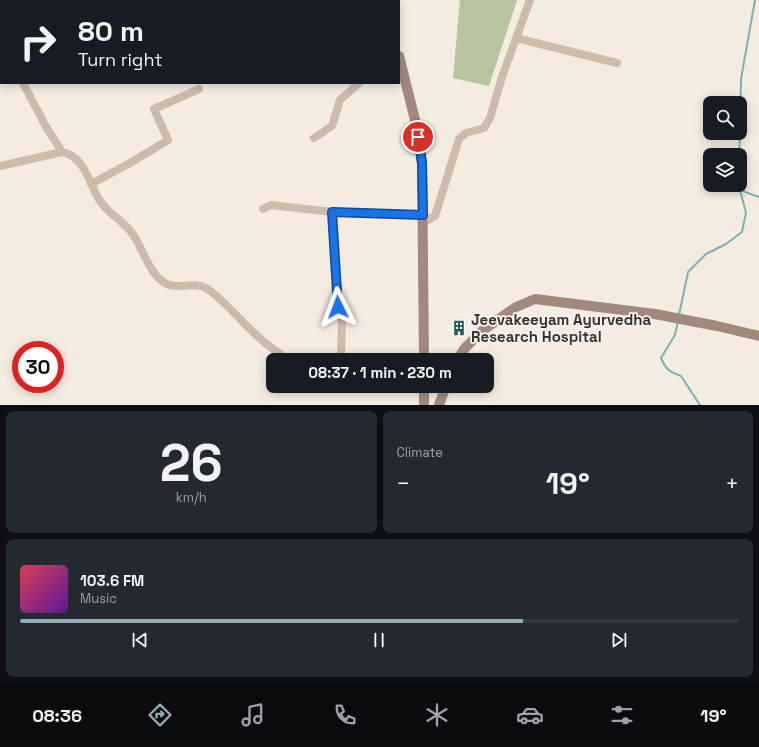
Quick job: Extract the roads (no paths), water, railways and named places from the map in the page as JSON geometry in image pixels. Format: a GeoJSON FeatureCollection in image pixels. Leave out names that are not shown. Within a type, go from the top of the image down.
{"type":"FeatureCollection","features":[{"type":"Feature","properties":{"kind":"main road"},"geometry":{"type":"LineString","coordinates":[[400,64],[402,79],[416,124],[422,163],[424,353]]}},
{"type":"Feature","properties":{"kind":"main road"},"geometry":{"type":"LineString","coordinates":[[462,353],[482,331],[516,307],[535,299],[655,314],[759,336]]}},
{"type":"Feature","properties":{"kind":"main road"},"geometry":{"type":"LineString","coordinates":[[424,393],[424,405]]}},
{"type":"Feature","properties":{"kind":"main road"},"geometry":{"type":"LineString","coordinates":[[439,405],[443,393]]}},
{"type":"Feature","properties":{"kind":"street"},"geometry":{"type":"LineString","coordinates":[[263,209],[271,205],[332,212],[423,219],[435,216],[459,139],[466,132],[484,128],[490,118],[502,77],[530,0]]}},
{"type":"Feature","properties":{"kind":"street"},"geometry":{"type":"LineString","coordinates":[[516,38],[617,63]]}},
{"type":"Feature","properties":{"kind":"street"},"geometry":{"type":"LineString","coordinates":[[24,84],[45,125],[62,152]]}},
{"type":"Feature","properties":{"kind":"street"},"geometry":{"type":"LineString","coordinates":[[314,138],[332,126],[340,100],[358,84]]}},
{"type":"Feature","properties":{"kind":"street"},"geometry":{"type":"LineString","coordinates":[[92,184],[168,140],[154,109],[199,89]]}},
{"type":"Feature","properties":{"kind":"street"},"geometry":{"type":"LineString","coordinates":[[0,166],[62,152],[68,153],[81,164],[101,202],[125,224],[133,234],[156,275],[165,283],[173,287],[197,285],[205,288],[252,331],[280,353]]}},
{"type":"Feature","properties":{"kind":"street"},"geometry":{"type":"LineString","coordinates":[[332,212],[338,307],[342,318],[341,353]]}},
{"type":"Feature","properties":{"kind":"waterway"},"geometry":{"type":"LineString","coordinates":[[741,96],[741,79],[755,0]]}},
{"type":"Feature","properties":{"kind":"waterway"},"geometry":{"type":"LineString","coordinates":[[739,148],[740,140]]}},
{"type":"Feature","properties":{"kind":"waterway"},"geometry":{"type":"LineString","coordinates":[[679,315],[688,272],[706,254],[726,244],[742,232],[746,213],[741,192]]}},
{"type":"Feature","properties":{"kind":"waterway"},"geometry":{"type":"LineString","coordinates":[[745,192],[759,197]]}},
{"type":"Feature","properties":{"kind":"waterway"},"geometry":{"type":"LineString","coordinates":[[678,321],[675,335],[661,358],[669,370],[681,376],[700,405]]}},
{"type":"Feature","properties":{"kind":"place","name":"Jeevakeeyam Ayurvedha Research Hospital"},"geometry":{"type":"Point","coordinates":[459,328]}}]}
